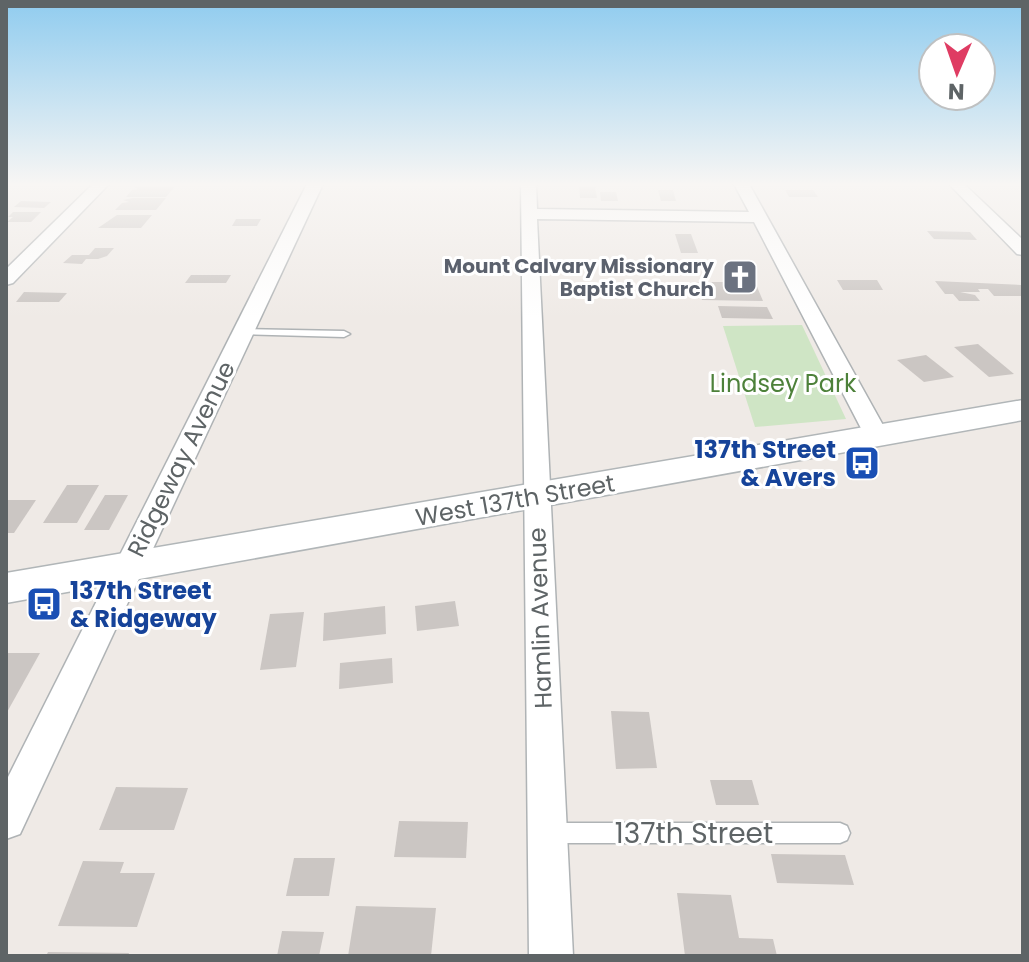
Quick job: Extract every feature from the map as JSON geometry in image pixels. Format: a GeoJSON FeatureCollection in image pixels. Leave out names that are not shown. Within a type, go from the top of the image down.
{"type":"FeatureCollection","features":[{"type":"Feature","properties":{"kind":"main road","name":"West 137th Street"},"geometry":{"type":"LineString","coordinates":[[6,588],[1023,410]]}},
{"type":"Feature","properties":{"kind":"street"},"geometry":{"type":"LineString","coordinates":[[6,279],[56,229]]}},
{"type":"Feature","properties":{"kind":"street","name":"Ridgeway Avenue"},"geometry":{"type":"LineString","coordinates":[[6,821],[293,229]]}},
{"type":"Feature","properties":{"kind":"street","name":"Hamlin Avenue"},"geometry":{"type":"LineString","coordinates":[[528,229],[551,956]]}},
{"type":"Feature","properties":{"kind":"street"},"geometry":{"type":"LineString","coordinates":[[764,229],[877,436]]}},
{"type":"Feature","properties":{"kind":"street"},"geometry":{"type":"LineString","coordinates":[[1002,229],[1023,250]]}},
{"type":"Feature","properties":{"kind":"lane"},"geometry":{"type":"LineString","coordinates":[[242,332],[344,334]]}},
{"type":"Feature","properties":{"kind":"lane","name":"137th Street"},"geometry":{"type":"LineString","coordinates":[[548,833],[840,833]]}},
{"type":"Feature","properties":{"kind":"green space","name":"Lindsey Park"},"geometry":{"type":"Polygon","coordinates":[[[802,325],[846,419],[755,427],[723,326],[802,325]]]}},
{"type":"Feature","properties":{"kind":"building"},"geometry":{"type":"Polygon","coordinates":[[[927,231],[970,232],[977,240],[934,239],[927,231]]]}},
{"type":"Feature","properties":{"kind":"building"},"geometry":{"type":"Polygon","coordinates":[[[675,234],[691,234],[698,253],[681,253],[675,234]]]}},
{"type":"Feature","properties":{"kind":"building"},"geometry":{"type":"Polygon","coordinates":[[[95,248],[114,248],[107,256],[86,259],[82,264],[63,263],[72,255],[89,255],[95,248]]]}},
{"type":"Feature","properties":{"kind":"building"},"geometry":{"type":"Polygon","coordinates":[[[191,275],[231,275],[226,283],[185,283],[191,275]]]}},
{"type":"Feature","properties":{"kind":"building"},"geometry":{"type":"Polygon","coordinates":[[[837,280],[877,280],[883,290],[843,290],[837,280]]]}},
{"type":"Feature","properties":{"kind":"building"},"geometry":{"type":"Polygon","coordinates":[[[935,281],[1021,285],[1023,296],[994,296],[988,289],[978,289],[980,292],[960,292],[975,295],[980,301],[959,301],[953,294],[945,294],[935,281]]]}},
{"type":"Feature","properties":{"kind":"building"},"geometry":{"type":"Polygon","coordinates":[[[696,282],[755,282],[763,301],[702,300],[696,282]]]}},
{"type":"Feature","properties":{"kind":"building"},"geometry":{"type":"Polygon","coordinates":[[[24,292],[67,293],[59,302],[16,302],[24,292]]]}},
{"type":"Feature","properties":{"kind":"building"},"geometry":{"type":"Polygon","coordinates":[[[718,306],[767,307],[773,319],[722,318],[718,306]]]}},
{"type":"Feature","properties":{"kind":"building"},"geometry":{"type":"Polygon","coordinates":[[[978,344],[1014,374],[989,377],[954,347],[978,344]]]}},
{"type":"Feature","properties":{"kind":"building"},"geometry":{"type":"Polygon","coordinates":[[[926,355],[954,377],[924,382],[897,360],[926,355]]]}},
{"type":"Feature","properties":{"kind":"building"},"geometry":{"type":"Polygon","coordinates":[[[67,485],[99,485],[77,523],[43,523],[67,485]]]}},
{"type":"Feature","properties":{"kind":"building"},"geometry":{"type":"Polygon","coordinates":[[[105,495],[128,495],[109,530],[84,530],[105,495]]]}},
{"type":"Feature","properties":{"kind":"building"},"geometry":{"type":"Polygon","coordinates":[[[6,500],[36,500],[14,533],[6,533],[6,500]]]}},
{"type":"Feature","properties":{"kind":"building"},"geometry":{"type":"Polygon","coordinates":[[[455,601],[459,626],[417,631],[415,606],[455,601]]]}},
{"type":"Feature","properties":{"kind":"building"},"geometry":{"type":"Polygon","coordinates":[[[385,606],[386,634],[323,641],[324,613],[385,606]]]}},
{"type":"Feature","properties":{"kind":"building"},"geometry":{"type":"Polygon","coordinates":[[[304,612],[296,667],[260,670],[270,614],[304,612]]]}},
{"type":"Feature","properties":{"kind":"building"},"geometry":{"type":"Polygon","coordinates":[[[6,653],[40,653],[6,714],[6,653]]]}},
{"type":"Feature","properties":{"kind":"building"},"geometry":{"type":"Polygon","coordinates":[[[392,658],[393,683],[339,689],[340,663],[392,658]]]}},
{"type":"Feature","properties":{"kind":"building"},"geometry":{"type":"Polygon","coordinates":[[[611,711],[649,712],[657,768],[616,769],[611,711]]]}},
{"type":"Feature","properties":{"kind":"building"},"geometry":{"type":"Polygon","coordinates":[[[710,780],[752,780],[759,805],[716,805],[710,780]]]}},
{"type":"Feature","properties":{"kind":"building"},"geometry":{"type":"Polygon","coordinates":[[[116,787],[188,788],[174,830],[99,830],[116,787]]]}},
{"type":"Feature","properties":{"kind":"building"},"geometry":{"type":"Polygon","coordinates":[[[399,821],[468,822],[466,858],[394,857],[399,821]]]}},
{"type":"Feature","properties":{"kind":"building"},"geometry":{"type":"Polygon","coordinates":[[[771,854],[845,855],[854,885],[777,883],[771,854]]]}},
{"type":"Feature","properties":{"kind":"building"},"geometry":{"type":"Polygon","coordinates":[[[294,858],[335,858],[329,896],[286,896],[294,858]]]}},
{"type":"Feature","properties":{"kind":"building"},"geometry":{"type":"Polygon","coordinates":[[[83,861],[124,862],[120,873],[155,873],[137,927],[58,926],[83,861]]]}},
{"type":"Feature","properties":{"kind":"building"},"geometry":{"type":"Polygon","coordinates":[[[677,893],[731,895],[739,938],[773,939],[777,956],[685,956],[677,893]]]}},
{"type":"Feature","properties":{"kind":"building"},"geometry":{"type":"Polygon","coordinates":[[[356,906],[436,908],[431,956],[348,956],[356,906]]]}},
{"type":"Feature","properties":{"kind":"building"},"geometry":{"type":"Polygon","coordinates":[[[282,931],[324,932],[319,956],[277,956],[282,931]]]}},
{"type":"Feature","properties":{"kind":"building"},"geometry":{"type":"Polygon","coordinates":[[[48,952],[129,953],[128,956],[46,956],[48,952]]]}},
{"type":"Feature","properties":{"kind":"place","name":"Mount Calvary Missionary Baptist Church"},"geometry":{"type":"Point","coordinates":[740,277]}},
{"type":"Feature","properties":{"kind":"place","name":"137th Street & Avers"},"geometry":{"type":"Point","coordinates":[862,463]}},
{"type":"Feature","properties":{"kind":"place","name":"137th Street & Ridgeway"},"geometry":{"type":"Point","coordinates":[44,604]}}]}
